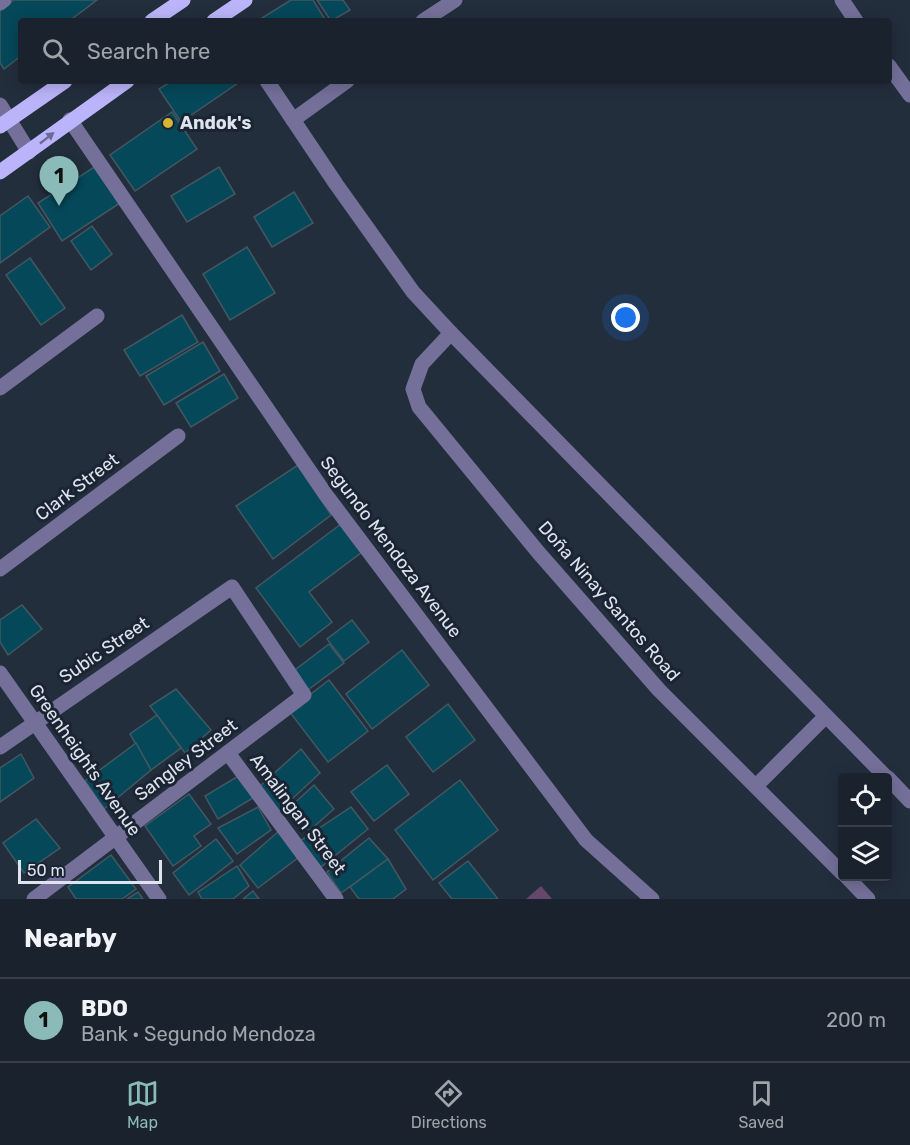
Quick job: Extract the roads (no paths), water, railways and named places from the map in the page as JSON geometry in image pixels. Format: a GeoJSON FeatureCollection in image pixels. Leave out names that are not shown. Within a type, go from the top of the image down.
{"type":"FeatureCollection","features":[{"type":"Feature","properties":{"kind":"main road"},"geometry":{"type":"LineString","coordinates":[[156,18],[183,0]]}},
{"type":"Feature","properties":{"kind":"main road"},"geometry":{"type":"LineString","coordinates":[[223,18],[245,0]]}},
{"type":"Feature","properties":{"kind":"main road"},"geometry":{"type":"LineString","coordinates":[[4,123],[61,84]]}},
{"type":"Feature","properties":{"kind":"main road"},"geometry":{"type":"LineString","coordinates":[[0,172],[69,120],[123,84]]}},
{"type":"Feature","properties":{"kind":"street"},"geometry":{"type":"LineString","coordinates":[[0,3],[4,0]]}},
{"type":"Feature","properties":{"kind":"street"},"geometry":{"type":"LineString","coordinates":[[428,18],[455,0]]}},
{"type":"Feature","properties":{"kind":"street"},"geometry":{"type":"LineString","coordinates":[[842,0],[854,18]]}},
{"type":"Feature","properties":{"kind":"street"},"geometry":{"type":"LineString","coordinates":[[892,70],[910,95]]}},
{"type":"Feature","properties":{"kind":"street"},"geometry":{"type":"LineString","coordinates":[[269,84],[336,184],[413,292],[882,773]]}},
{"type":"Feature","properties":{"kind":"street"},"geometry":{"type":"LineString","coordinates":[[293,120],[343,84]]}},
{"type":"Feature","properties":{"kind":"street"},"geometry":{"type":"LineString","coordinates":[[0,105],[4,123],[29,152]]}},
{"type":"Feature","properties":{"kind":"street","name":"Segundo Mendoza Avenue"},"geometry":{"type":"LineString","coordinates":[[69,120],[326,495],[586,840],[652,899]]}},
{"type":"Feature","properties":{"kind":"street"},"geometry":{"type":"LineString","coordinates":[[0,388],[98,316]]}},
{"type":"Feature","properties":{"kind":"street","name":"Doña Ninay Santos Road"},"geometry":{"type":"LineString","coordinates":[[451,333],[422,364],[413,388],[419,407],[538,552],[659,690],[838,869]]}},
{"type":"Feature","properties":{"kind":"street","name":"Clark Street"},"geometry":{"type":"LineString","coordinates":[[0,569],[178,436]]}},
{"type":"Feature","properties":{"kind":"street","name":"Subic Street"},"geometry":{"type":"LineString","coordinates":[[0,747],[232,587],[304,695]]}},
{"type":"Feature","properties":{"kind":"street","name":"Greenheights Avenue"},"geometry":{"type":"LineString","coordinates":[[0,673],[159,899]]}},
{"type":"Feature","properties":{"kind":"street","name":"Sangley Street"},"geometry":{"type":"LineString","coordinates":[[34,899],[304,695]]}},
{"type":"Feature","properties":{"kind":"street"},"geometry":{"type":"LineString","coordinates":[[756,786],[826,716]]}},
{"type":"Feature","properties":{"kind":"street","name":"Amalingan Street"},"geometry":{"type":"LineString","coordinates":[[228,753],[336,899]]}},
{"type":"Feature","properties":{"kind":"street"},"geometry":{"type":"LineString","coordinates":[[892,783],[910,801]]}},
{"type":"Feature","properties":{"kind":"street","name":"Doña Ninay Santos Road"},"geometry":{"type":"LineString","coordinates":[[850,881],[868,899]]}},
{"type":"Feature","properties":{"kind":"place","name":"Andok's"},"geometry":{"type":"Point","coordinates":[168,123]}},
{"type":"Feature","properties":{"kind":"place","name":"BDO"},"geometry":{"type":"Point","coordinates":[59,206]}}]}
